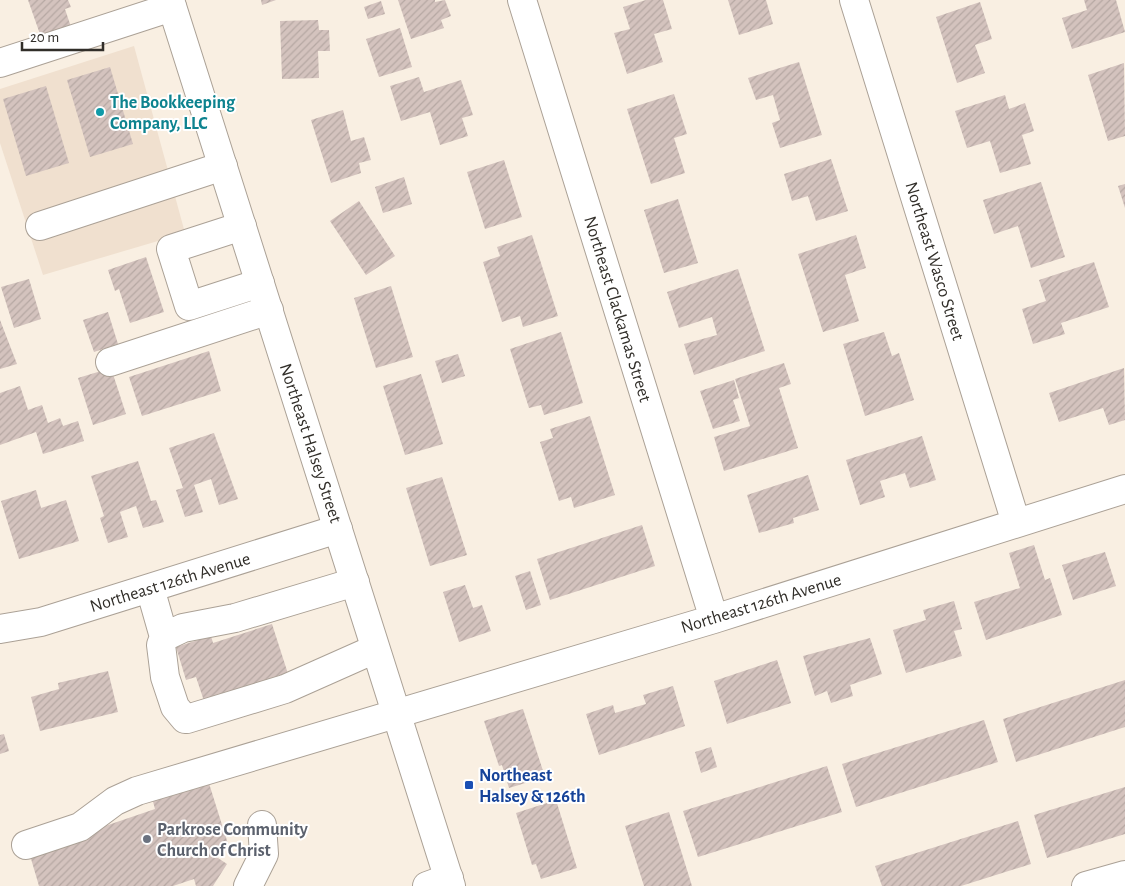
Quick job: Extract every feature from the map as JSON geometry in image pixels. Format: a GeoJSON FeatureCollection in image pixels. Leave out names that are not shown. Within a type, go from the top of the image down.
{"type":"FeatureCollection","features":[{"type":"Feature","properties":{"kind":"street","name":"Northeast Clackamas Street"},"geometry":{"type":"LineString","coordinates":[[522,0],[714,619]]}},
{"type":"Feature","properties":{"kind":"street","name":"Northeast Wasco Street"},"geometry":{"type":"LineString","coordinates":[[854,0],[1016,523]]}},
{"type":"Feature","properties":{"kind":"street"},"geometry":{"type":"LineString","coordinates":[[0,63],[171,3]]}},
{"type":"Feature","properties":{"kind":"street","name":"Northeast Halsey Street"},"geometry":{"type":"LineString","coordinates":[[171,3],[396,713],[442,883]]}},
{"type":"Feature","properties":{"kind":"street"},"geometry":{"type":"LineString","coordinates":[[40,226],[223,166]]}},
{"type":"Feature","properties":{"kind":"street"},"geometry":{"type":"LineString","coordinates":[[242,226],[171,249],[189,306],[260,283]]}},
{"type":"Feature","properties":{"kind":"street"},"geometry":{"type":"LineString","coordinates":[[110,362],[269,310]]}},
{"type":"Feature","properties":{"kind":"street","name":"Northeast 126th Avenue"},"geometry":{"type":"LineString","coordinates":[[26,846],[80,827],[115,801],[137,791],[247,760],[396,713],[714,619],[1125,488]]}},
{"type":"Feature","properties":{"kind":"street","name":"Northeast 126th Avenue"},"geometry":{"type":"LineString","coordinates":[[0,629],[41,622],[338,529]]}},
{"type":"Feature","properties":{"kind":"street"},"geometry":{"type":"LineString","coordinates":[[164,638],[183,628],[235,618],[355,582]]}},
{"type":"Feature","properties":{"kind":"street"},"geometry":{"type":"LineString","coordinates":[[150,588],[164,638],[161,645],[165,677],[175,707],[184,719],[285,689],[375,648]]}},
{"type":"Feature","properties":{"kind":"street"},"geometry":{"type":"LineString","coordinates":[[248,886],[264,854],[262,824]]}},
{"type":"Feature","properties":{"kind":"street"},"geometry":{"type":"LineString","coordinates":[[1086,886],[1125,875]]}},
{"type":"Feature","properties":{"kind":"shaded area"},"geometry":{"type":"Polygon","coordinates":[[[134,46],[185,233],[43,275],[0,143],[0,89],[134,46]]]}},
{"type":"Feature","properties":{"kind":"building"},"geometry":{"type":"Polygon","coordinates":[[[28,0],[68,0],[71,7],[65,9],[71,27],[41,37],[28,0]]]}},
{"type":"Feature","properties":{"kind":"building"},"geometry":{"type":"Polygon","coordinates":[[[261,0],[276,0],[262,5],[261,0]]]}},
{"type":"Feature","properties":{"kind":"building"},"geometry":{"type":"Polygon","coordinates":[[[398,0],[435,0],[435,2],[445,0],[451,16],[441,20],[444,28],[411,39],[398,0]]]}},
{"type":"Feature","properties":{"kind":"building"},"geometry":{"type":"Polygon","coordinates":[[[646,0],[663,0],[672,29],[654,34],[663,62],[627,74],[614,33],[630,29],[623,7],[646,0]]]}},
{"type":"Feature","properties":{"kind":"building"},"geometry":{"type":"Polygon","coordinates":[[[728,0],[766,0],[773,24],[739,35],[728,0]]]}},
{"type":"Feature","properties":{"kind":"building"},"geometry":{"type":"Polygon","coordinates":[[[1084,0],[1116,0],[1125,32],[1072,49],[1062,18],[1087,10],[1084,0]]]}},
{"type":"Feature","properties":{"kind":"building"},"geometry":{"type":"Polygon","coordinates":[[[381,1],[385,14],[368,19],[364,7],[381,1]]]}},
{"type":"Feature","properties":{"kind":"building"},"geometry":{"type":"Polygon","coordinates":[[[980,2],[992,39],[975,45],[985,73],[957,83],[936,17],[980,2]]]}},
{"type":"Feature","properties":{"kind":"building"},"geometry":{"type":"Polygon","coordinates":[[[318,20],[319,30],[329,30],[330,51],[318,51],[319,78],[282,79],[280,21],[318,20]]]}},
{"type":"Feature","properties":{"kind":"building"},"geometry":{"type":"Polygon","coordinates":[[[400,28],[412,67],[379,77],[366,39],[400,28]]]}},
{"type":"Feature","properties":{"kind":"building"},"geometry":{"type":"Polygon","coordinates":[[[799,62],[822,135],[780,148],[772,123],[780,120],[773,95],[756,100],[748,78],[799,62]]]}},
{"type":"Feature","properties":{"kind":"building"},"geometry":{"type":"Polygon","coordinates":[[[1124,63],[1125,136],[1108,141],[1088,75],[1124,63]]]}},
{"type":"Feature","properties":{"kind":"building","name":"The Bookkeeping Company, LLC"},"geometry":{"type":"Polygon","coordinates":[[[110,67],[133,144],[90,157],[67,80],[110,67]]]}},
{"type":"Feature","properties":{"kind":"building"},"geometry":{"type":"Polygon","coordinates":[[[419,77],[424,92],[461,80],[473,115],[462,118],[468,136],[440,145],[430,112],[401,121],[390,86],[419,77]]]}},
{"type":"Feature","properties":{"kind":"building","name":"The Bookkeeping Company, LLC"},"geometry":{"type":"Polygon","coordinates":[[[46,86],[69,163],[26,176],[3,99],[46,86]]]}},
{"type":"Feature","properties":{"kind":"building"},"geometry":{"type":"Polygon","coordinates":[[[674,94],[687,134],[674,138],[685,173],[651,184],[627,109],[674,94]]]}},
{"type":"Feature","properties":{"kind":"building"},"geometry":{"type":"Polygon","coordinates":[[[1005,95],[1009,109],[1025,103],[1034,131],[1022,135],[1031,164],[1000,173],[990,141],[967,148],[955,111],[1005,95]]]}},
{"type":"Feature","properties":{"kind":"building"},"geometry":{"type":"Polygon","coordinates":[[[343,110],[351,141],[364,137],[371,160],[359,163],[361,173],[331,183],[311,120],[343,110]]]}},
{"type":"Feature","properties":{"kind":"building"},"geometry":{"type":"Polygon","coordinates":[[[831,159],[848,211],[816,221],[808,196],[792,201],[784,174],[831,159]]]}},
{"type":"Feature","properties":{"kind":"building"},"geometry":{"type":"Polygon","coordinates":[[[504,160],[522,217],[485,229],[467,172],[504,160]]]}},
{"type":"Feature","properties":{"kind":"building"},"geometry":{"type":"Polygon","coordinates":[[[404,177],[412,204],[383,213],[375,187],[404,177]]]}},
{"type":"Feature","properties":{"kind":"building"},"geometry":{"type":"Polygon","coordinates":[[[1041,182],[1065,257],[1031,268],[1018,226],[994,234],[983,200],[1041,182]]]}},
{"type":"Feature","properties":{"kind":"building"},"geometry":{"type":"Polygon","coordinates":[[[1125,184],[1125,208],[1118,186],[1125,184]]]}},
{"type":"Feature","properties":{"kind":"building"},"geometry":{"type":"Polygon","coordinates":[[[678,199],[698,263],[664,273],[644,210],[678,199]]]}},
{"type":"Feature","properties":{"kind":"building"},"geometry":{"type":"Polygon","coordinates":[[[359,201],[395,256],[366,275],[330,221],[359,201]]]}},
{"type":"Feature","properties":{"kind":"building"},"geometry":{"type":"Polygon","coordinates":[[[532,235],[558,316],[523,327],[520,316],[502,322],[483,262],[500,256],[497,247],[532,235]]]}},
{"type":"Feature","properties":{"kind":"building"},"geometry":{"type":"Polygon","coordinates":[[[856,235],[866,268],[845,275],[859,321],[823,332],[798,254],[856,235]]]}},
{"type":"Feature","properties":{"kind":"building"},"geometry":{"type":"Polygon","coordinates":[[[146,257],[164,312],[130,323],[119,289],[115,291],[108,270],[146,257]]]}},
{"type":"Feature","properties":{"kind":"building"},"geometry":{"type":"Polygon","coordinates":[[[1094,262],[1109,307],[1061,323],[1065,334],[1033,344],[1022,309],[1046,301],[1039,280],[1094,262]]]}},
{"type":"Feature","properties":{"kind":"building"},"geometry":{"type":"Polygon","coordinates":[[[738,269],[765,351],[694,375],[684,344],[717,335],[712,317],[679,328],[667,292],[738,269]]]}},
{"type":"Feature","properties":{"kind":"building"},"geometry":{"type":"Polygon","coordinates":[[[29,279],[41,319],[14,328],[1,287],[29,279]]]}},
{"type":"Feature","properties":{"kind":"building"},"geometry":{"type":"Polygon","coordinates":[[[391,286],[413,357],[376,368],[354,298],[391,286]]]}},
{"type":"Feature","properties":{"kind":"building"},"geometry":{"type":"Polygon","coordinates":[[[108,312],[118,344],[94,352],[83,320],[108,312]]]}},
{"type":"Feature","properties":{"kind":"building"},"geometry":{"type":"Polygon","coordinates":[[[0,320],[17,364],[0,369],[0,320]]]}},
{"type":"Feature","properties":{"kind":"building"},"geometry":{"type":"Polygon","coordinates":[[[561,332],[583,403],[544,415],[541,405],[529,408],[510,349],[561,332]]]}},
{"type":"Feature","properties":{"kind":"building"},"geometry":{"type":"Polygon","coordinates":[[[884,332],[892,356],[899,353],[914,400],[865,416],[843,344],[884,332]]]}},
{"type":"Feature","properties":{"kind":"building"},"geometry":{"type":"Polygon","coordinates":[[[209,351],[221,391],[142,416],[129,377],[209,351]]]}},
{"type":"Feature","properties":{"kind":"building"},"geometry":{"type":"Polygon","coordinates":[[[458,354],[465,376],[442,383],[435,361],[458,354]]]}},
{"type":"Feature","properties":{"kind":"building"},"geometry":{"type":"Polygon","coordinates":[[[784,363],[791,384],[779,388],[798,448],[724,471],[714,437],[750,426],[735,379],[784,363]]]}},
{"type":"Feature","properties":{"kind":"building"},"geometry":{"type":"Polygon","coordinates":[[[111,368],[126,414],[93,425],[78,378],[111,368]]]}},
{"type":"Feature","properties":{"kind":"building"},"geometry":{"type":"Polygon","coordinates":[[[1124,368],[1125,420],[1109,425],[1103,408],[1059,422],[1049,393],[1124,368]]]}},
{"type":"Feature","properties":{"kind":"building"},"geometry":{"type":"Polygon","coordinates":[[[421,374],[443,444],[405,455],[383,386],[421,374]]]}},
{"type":"Feature","properties":{"kind":"building"},"geometry":{"type":"Polygon","coordinates":[[[734,380],[739,398],[733,400],[740,421],[713,429],[700,391],[734,380]]]}},
{"type":"Feature","properties":{"kind":"building"},"geometry":{"type":"Polygon","coordinates":[[[20,386],[28,410],[42,405],[48,423],[60,418],[63,426],[78,421],[84,441],[43,454],[36,432],[0,445],[0,393],[20,386]]]}},
{"type":"Feature","properties":{"kind":"building"},"geometry":{"type":"Polygon","coordinates":[[[590,416],[615,495],[574,508],[571,497],[559,501],[540,442],[553,438],[550,429],[590,416]]]}},
{"type":"Feature","properties":{"kind":"building"},"geometry":{"type":"Polygon","coordinates":[[[214,433],[238,499],[219,505],[211,479],[194,485],[203,512],[185,517],[176,490],[183,488],[169,448],[214,433]]]}},
{"type":"Feature","properties":{"kind":"building"},"geometry":{"type":"Polygon","coordinates":[[[922,436],[936,480],[910,488],[905,473],[880,481],[885,497],[860,505],[846,460],[922,436]]]}},
{"type":"Feature","properties":{"kind":"building"},"geometry":{"type":"Polygon","coordinates":[[[138,461],[151,501],[156,500],[164,522],[143,528],[136,506],[120,512],[128,537],[108,543],[100,518],[104,516],[91,476],[138,461]]]}},
{"type":"Feature","properties":{"kind":"building"},"geometry":{"type":"Polygon","coordinates":[[[808,475],[819,510],[793,518],[794,523],[759,533],[747,495],[808,475]]]}},
{"type":"Feature","properties":{"kind":"building"},"geometry":{"type":"Polygon","coordinates":[[[442,477],[467,555],[430,566],[406,488],[442,477]]]}},
{"type":"Feature","properties":{"kind":"building"},"geometry":{"type":"Polygon","coordinates":[[[36,490],[41,508],[66,500],[79,541],[19,559],[1,501],[36,490]]]}},
{"type":"Feature","properties":{"kind":"building"},"geometry":{"type":"Polygon","coordinates":[[[642,525],[655,566],[550,600],[537,559],[642,525]]]}},
{"type":"Feature","properties":{"kind":"building"},"geometry":{"type":"Polygon","coordinates":[[[1034,545],[1045,580],[1050,578],[1062,615],[986,640],[974,602],[1020,588],[1009,553],[1034,545]]]}},
{"type":"Feature","properties":{"kind":"building"},"geometry":{"type":"Polygon","coordinates":[[[1105,552],[1116,586],[1073,600],[1062,565],[1105,552]]]}},
{"type":"Feature","properties":{"kind":"building"},"geometry":{"type":"Polygon","coordinates":[[[530,571],[541,605],[526,610],[515,576],[530,571]]]}},
{"type":"Feature","properties":{"kind":"building"},"geometry":{"type":"Polygon","coordinates":[[[465,585],[473,608],[482,605],[491,631],[459,642],[443,592],[465,585]]]}},
{"type":"Feature","properties":{"kind":"building"},"geometry":{"type":"Polygon","coordinates":[[[954,601],[962,629],[954,631],[962,656],[906,673],[893,630],[926,620],[923,610],[954,601]]]}},
{"type":"Feature","properties":{"kind":"building"},"geometry":{"type":"Polygon","coordinates":[[[272,624],[290,680],[206,707],[196,677],[186,680],[176,647],[211,636],[213,643],[272,624]]]}},
{"type":"Feature","properties":{"kind":"building"},"geometry":{"type":"Polygon","coordinates":[[[870,638],[882,674],[850,685],[853,696],[831,703],[827,691],[815,696],[803,656],[870,638]]]}},
{"type":"Feature","properties":{"kind":"building"},"geometry":{"type":"Polygon","coordinates":[[[777,660],[791,703],[727,724],[714,681],[777,660]]]}},
{"type":"Feature","properties":{"kind":"building"},"geometry":{"type":"Polygon","coordinates":[[[108,671],[118,712],[40,731],[31,697],[59,689],[58,683],[108,671]]]}},
{"type":"Feature","properties":{"kind":"building"},"geometry":{"type":"Polygon","coordinates":[[[1125,680],[1125,727],[1016,762],[1003,719],[1125,680]]]}},
{"type":"Feature","properties":{"kind":"building"},"geometry":{"type":"Polygon","coordinates":[[[673,686],[685,726],[599,755],[586,714],[613,705],[615,713],[646,704],[643,695],[673,686]]]}},
{"type":"Feature","properties":{"kind":"building"},"geometry":{"type":"Polygon","coordinates":[[[523,709],[545,777],[509,788],[502,765],[499,766],[484,721],[523,709]]]}},
{"type":"Feature","properties":{"kind":"building"},"geometry":{"type":"Polygon","coordinates":[[[984,720],[998,762],[856,807],[842,764],[984,720]]]}},
{"type":"Feature","properties":{"kind":"building"},"geometry":{"type":"Polygon","coordinates":[[[4,734],[9,751],[0,754],[0,735],[4,734]]]}},
{"type":"Feature","properties":{"kind":"building"},"geometry":{"type":"Polygon","coordinates":[[[711,747],[717,767],[701,773],[695,752],[711,747]]]}},
{"type":"Feature","properties":{"kind":"building"},"geometry":{"type":"Polygon","coordinates":[[[827,766],[842,812],[698,857],[683,811],[827,766]]]}},
{"type":"Feature","properties":{"kind":"building","name":"Parkrose Community Church of Christ"},"geometry":{"type":"Polygon","coordinates":[[[207,777],[229,847],[219,851],[215,856],[227,864],[213,886],[196,886],[194,879],[173,886],[39,886],[29,852],[155,809],[151,794],[207,777]]]}},
{"type":"Feature","properties":{"kind":"building"},"geometry":{"type":"Polygon","coordinates":[[[1125,787],[1125,834],[1047,858],[1034,815],[1125,787]]]}},
{"type":"Feature","properties":{"kind":"building"},"geometry":{"type":"Polygon","coordinates":[[[556,800],[577,868],[541,879],[536,864],[532,865],[516,813],[556,800]]]}},
{"type":"Feature","properties":{"kind":"building"},"geometry":{"type":"Polygon","coordinates":[[[669,812],[692,886],[644,886],[625,826],[669,812]]]}},
{"type":"Feature","properties":{"kind":"building"},"geometry":{"type":"Polygon","coordinates":[[[1018,821],[1031,864],[961,886],[882,886],[875,866],[1018,821]]]}},
{"type":"Feature","properties":{"kind":"place","name":"The Bookkeeping Company, LLC"},"geometry":{"type":"Point","coordinates":[100,112]}},
{"type":"Feature","properties":{"kind":"place","name":"Northeast Halsey & 126th"},"geometry":{"type":"Point","coordinates":[469,785]}},
{"type":"Feature","properties":{"kind":"place","name":"Parkrose Community Church of Christ"},"geometry":{"type":"Point","coordinates":[147,839]}}]}
